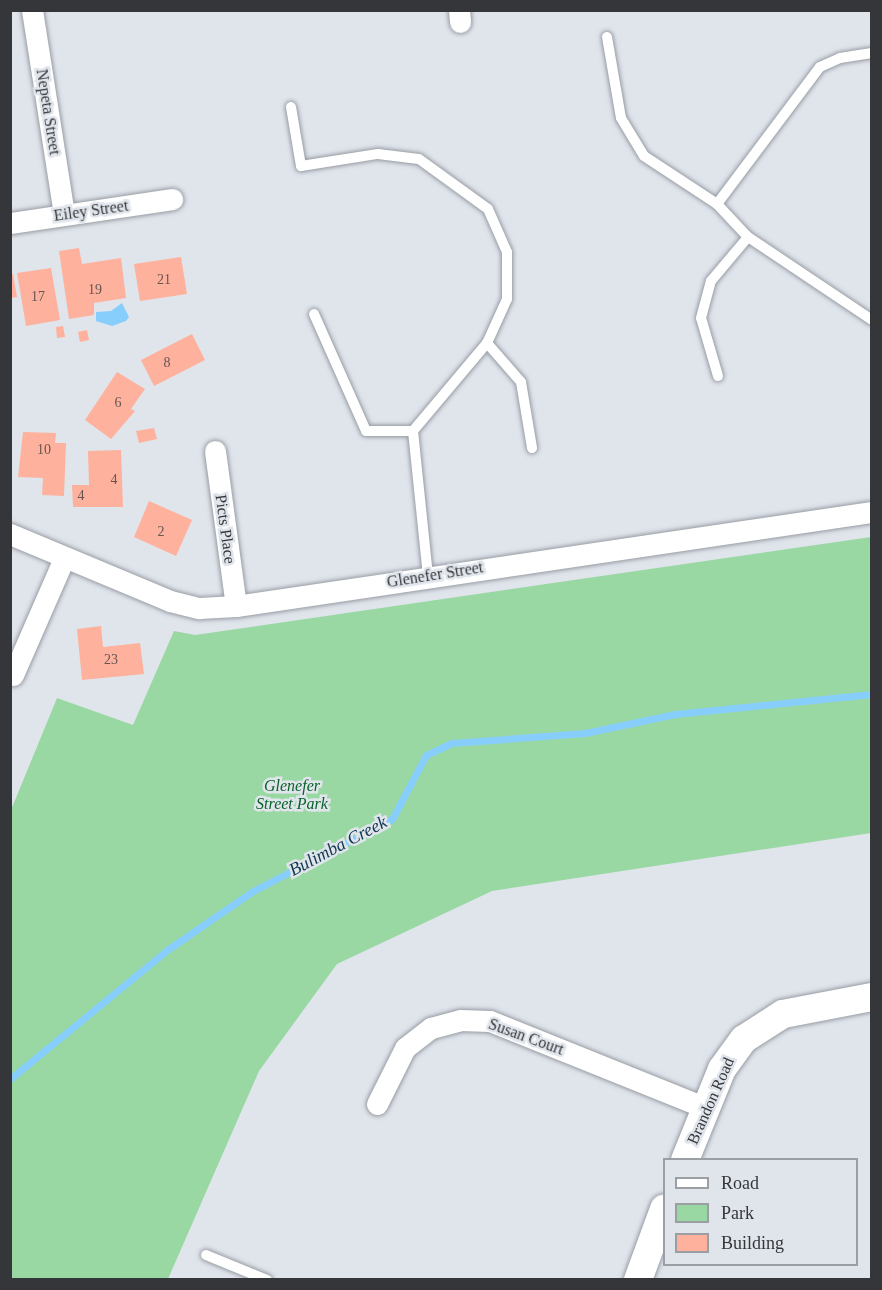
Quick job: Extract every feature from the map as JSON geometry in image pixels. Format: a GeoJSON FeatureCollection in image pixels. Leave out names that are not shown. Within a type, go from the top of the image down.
{"type":"FeatureCollection","features":[{"type":"Feature","properties":{"kind":"street","name":"Nepeta Street"},"geometry":{"type":"LineString","coordinates":[[32,10],[64,214]]}},
{"type":"Feature","properties":{"kind":"street","name":"Eiley Street"},"geometry":{"type":"LineString","coordinates":[[10,223],[172,199]]}},
{"type":"Feature","properties":{"kind":"street","name":"Picts Place"},"geometry":{"type":"LineString","coordinates":[[215,451],[236,606]]}},
{"type":"Feature","properties":{"kind":"street","name":"Glenefer Street"},"geometry":{"type":"LineString","coordinates":[[10,534],[170,601],[200,608],[236,606],[872,512]]}},
{"type":"Feature","properties":{"kind":"street"},"geometry":{"type":"LineString","coordinates":[[13,675],[64,558]]}},
{"type":"Feature","properties":{"kind":"street","name":"Brandon Road"},"geometry":{"type":"LineString","coordinates":[[686,1158],[722,1069],[755,1030],[801,1008],[872,997]]}},
{"type":"Feature","properties":{"kind":"street","name":"Susan Court"},"geometry":{"type":"LineString","coordinates":[[377,1104],[405,1048],[431,1028],[460,1020],[490,1022],[706,1108]]}},
{"type":"Feature","properties":{"kind":"street"},"geometry":{"type":"LineString","coordinates":[[638,1280],[663,1212]]}},
{"type":"Feature","properties":{"kind":"lane"},"geometry":{"type":"LineString","coordinates":[[607,37],[621,118],[644,156],[717,204],[748,237],[872,320]]}},
{"type":"Feature","properties":{"kind":"lane"},"geometry":{"type":"LineString","coordinates":[[717,204],[820,67],[840,58],[872,53]]}},
{"type":"Feature","properties":{"kind":"lane"},"geometry":{"type":"LineString","coordinates":[[291,107],[301,166],[378,154],[419,159],[488,209],[507,252],[507,299],[487,343],[413,431],[428,576]]}},
{"type":"Feature","properties":{"kind":"lane"},"geometry":{"type":"LineString","coordinates":[[718,375],[701,318],[711,281],[748,237]]}},
{"type":"Feature","properties":{"kind":"lane"},"geometry":{"type":"LineString","coordinates":[[314,314],[366,431],[413,431]]}},
{"type":"Feature","properties":{"kind":"lane"},"geometry":{"type":"LineString","coordinates":[[487,343],[521,382],[532,448]]}},
{"type":"Feature","properties":{"kind":"lane"},"geometry":{"type":"LineString","coordinates":[[206,1255],[267,1280]]}},
{"type":"Feature","properties":{"kind":"green space","name":"Glenefer Street Park"},"geometry":{"type":"Polygon","coordinates":[[[871,537],[871,833],[492,891],[337,964],[259,1071],[168,1279],[11,1279],[11,810],[57,698],[133,725],[174,631],[195,635],[871,537]]]}},
{"type":"Feature","properties":{"kind":"water"},"geometry":{"type":"Polygon","coordinates":[[[122,303],[129,317],[126,321],[112,326],[96,321],[96,312],[111,311],[122,303]]]}},
{"type":"Feature","properties":{"kind":"building"},"geometry":{"type":"Polygon","coordinates":[[[79,248],[82,264],[121,258],[126,298],[94,303],[94,315],[69,319],[59,251],[79,248]]]}},
{"type":"Feature","properties":{"kind":"building"},"geometry":{"type":"Polygon","coordinates":[[[181,257],[187,294],[140,301],[134,264],[181,257]]]}},
{"type":"Feature","properties":{"kind":"building"},"geometry":{"type":"Polygon","coordinates":[[[51,268],[60,320],[26,326],[17,273],[51,268]]]}},
{"type":"Feature","properties":{"kind":"building"},"geometry":{"type":"Polygon","coordinates":[[[13,274],[17,297],[10,298],[10,275],[13,274]]]}},
{"type":"Feature","properties":{"kind":"building"},"geometry":{"type":"Polygon","coordinates":[[[63,326],[65,337],[57,338],[56,327],[63,326]]]}},
{"type":"Feature","properties":{"kind":"building"},"geometry":{"type":"Polygon","coordinates":[[[87,330],[89,340],[80,342],[78,332],[87,330]]]}},
{"type":"Feature","properties":{"kind":"building"},"geometry":{"type":"Polygon","coordinates":[[[192,334],[205,360],[154,386],[141,360],[192,334]]]}},
{"type":"Feature","properties":{"kind":"building"},"geometry":{"type":"Polygon","coordinates":[[[117,372],[145,389],[131,409],[135,411],[111,439],[85,420],[117,372]]]}},
{"type":"Feature","properties":{"kind":"building"},"geometry":{"type":"Polygon","coordinates":[[[154,428],[157,439],[139,443],[136,431],[154,428]]]}},
{"type":"Feature","properties":{"kind":"building"},"geometry":{"type":"Polygon","coordinates":[[[23,432],[56,433],[55,443],[66,443],[64,496],[42,495],[43,478],[18,477],[23,432]]]}},
{"type":"Feature","properties":{"kind":"building"},"geometry":{"type":"Polygon","coordinates":[[[121,450],[123,507],[73,507],[72,485],[89,485],[88,451],[121,450]]]}},
{"type":"Feature","properties":{"kind":"building"},"geometry":{"type":"Polygon","coordinates":[[[149,501],[192,520],[176,556],[134,537],[149,501]]]}},
{"type":"Feature","properties":{"kind":"building"},"geometry":{"type":"Polygon","coordinates":[[[101,626],[103,647],[140,643],[144,674],[82,680],[77,629],[101,626]]]}},
{"type":"Feature","properties":{"kind":"waterway","name":"Bulimba Creek"},"geometry":{"type":"LineString","coordinates":[[10,1079],[167,950],[253,891],[392,819],[426,755],[452,743],[585,733],[675,714],[872,694]]}}]}
